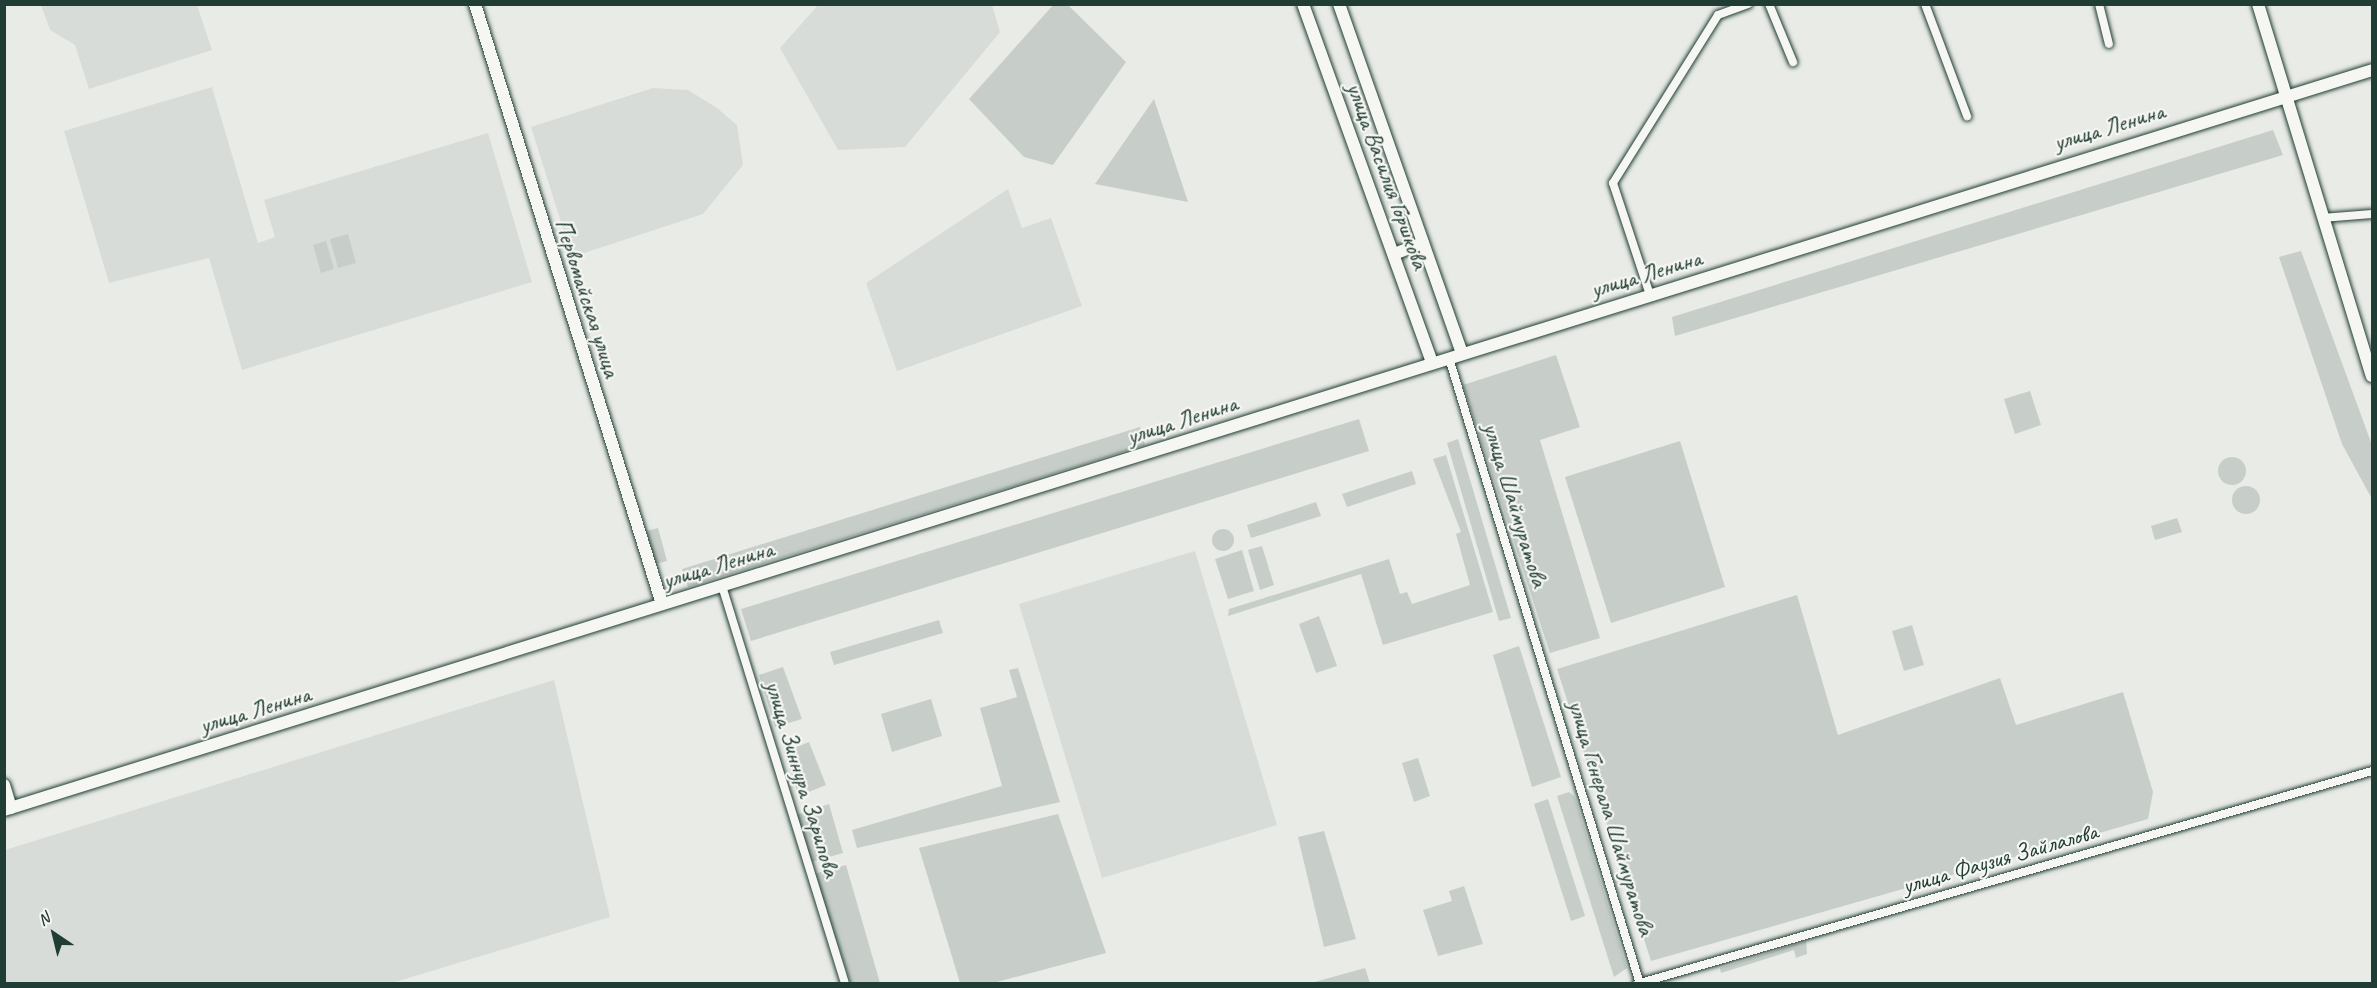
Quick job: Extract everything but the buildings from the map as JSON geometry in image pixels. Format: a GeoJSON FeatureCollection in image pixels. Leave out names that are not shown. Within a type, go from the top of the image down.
{"type":"FeatureCollection","features":[{"type":"Feature","properties":{"kind":"main road","name":"Первомайская улица"},"geometry":{"type":"LineString","coordinates":[[475,4],[663,604]]}},
{"type":"Feature","properties":{"kind":"main road","name":"улица Василия Горшкова"},"geometry":{"type":"LineString","coordinates":[[1303,4],[1432,363]]}},
{"type":"Feature","properties":{"kind":"main road","name":"улица Василия Горшкова"},"geometry":{"type":"LineString","coordinates":[[1339,4],[1462,353]]}},
{"type":"Feature","properties":{"kind":"main road"},"geometry":{"type":"LineString","coordinates":[[2258,4],[2288,96],[2322,218],[2373,376]]}},
{"type":"Feature","properties":{"kind":"main road","name":"улица Ленина"},"geometry":{"type":"LineString","coordinates":[[8,809],[2373,70]]}},
{"type":"Feature","properties":{"kind":"main road"},"geometry":{"type":"LineString","coordinates":[[1394,254],[1423,243]]}},
{"type":"Feature","properties":{"kind":"main road"},"geometry":{"type":"LineString","coordinates":[[4,785],[8,809]]}},
{"type":"Feature","properties":{"kind":"street"},"geometry":{"type":"LineString","coordinates":[[1650,295],[1612,183],[1718,15],[1748,4]]}},
{"type":"Feature","properties":{"kind":"street"},"geometry":{"type":"LineString","coordinates":[[1769,4],[1793,62]]}},
{"type":"Feature","properties":{"kind":"street"},"geometry":{"type":"LineString","coordinates":[[1925,4],[1967,116]]}},
{"type":"Feature","properties":{"kind":"street"},"geometry":{"type":"LineString","coordinates":[[2099,4],[2109,44]]}},
{"type":"Feature","properties":{"kind":"street"},"geometry":{"type":"LineString","coordinates":[[2322,218],[2373,214]]}},
{"type":"Feature","properties":{"kind":"street","name":"улица Шаймуратова"},"geometry":{"type":"LineString","coordinates":[[1449,358],[1544,663]]}},
{"type":"Feature","properties":{"kind":"street","name":"улица Зиннура Зарипова"},"geometry":{"type":"LineString","coordinates":[[722,586],[843,983]]}},
{"type":"Feature","properties":{"kind":"street","name":"улица Генерала Шаймуратова"},"geometry":{"type":"LineString","coordinates":[[1544,663],[1639,983]]}},
{"type":"Feature","properties":{"kind":"street","name":"улица Фаузия Зайлалова"},"geometry":{"type":"LineString","coordinates":[[1639,983],[2373,771]]}},
{"type":"Feature","properties":{"kind":"shaded area"},"geometry":{"type":"Polygon","coordinates":[[[819,4],[992,5],[1000,32],[905,147],[838,150],[780,48],[819,4]]]}},
{"type":"Feature","properties":{"kind":"shaded area"},"geometry":{"type":"Polygon","coordinates":[[[1054,4],[1068,5],[1126,62],[1053,165],[1024,157],[969,99],[1054,4]]]}},
{"type":"Feature","properties":{"kind":"shaded area"},"geometry":{"type":"Polygon","coordinates":[[[41,5],[197,5],[212,50],[89,89],[75,45],[50,30],[41,5]]]}},
{"type":"Feature","properties":{"kind":"shaded area"},"geometry":{"type":"Polygon","coordinates":[[[212,87],[258,243],[275,237],[264,200],[488,133],[532,282],[242,370],[209,258],[109,283],[64,131],[212,87]]]}},
{"type":"Feature","properties":{"kind":"shaded area"},"geometry":{"type":"Polygon","coordinates":[[[653,88],[688,90],[717,108],[737,125],[743,165],[703,214],[572,257],[531,127],[653,88]]]}},
{"type":"Feature","properties":{"kind":"shaded area"},"geometry":{"type":"Polygon","coordinates":[[[1154,99],[1188,202],[1095,184],[1154,99]]]}},
{"type":"Feature","properties":{"kind":"shaded area"},"geometry":{"type":"Polygon","coordinates":[[[2273,130],[2283,155],[1675,336],[1672,317],[2273,130]]]}},
{"type":"Feature","properties":{"kind":"shaded area"},"geometry":{"type":"Polygon","coordinates":[[[1008,189],[1022,228],[1051,218],[1082,306],[897,371],[866,283],[1008,189]]]}},
{"type":"Feature","properties":{"kind":"shaded area"},"geometry":{"type":"Polygon","coordinates":[[[348,234],[356,263],[338,268],[330,239],[348,234]]]}},
{"type":"Feature","properties":{"kind":"shaded area"},"geometry":{"type":"Polygon","coordinates":[[[326,241],[334,269],[321,273],[313,245],[326,241]]]}},
{"type":"Feature","properties":{"kind":"shaded area"},"geometry":{"type":"Polygon","coordinates":[[[2301,251],[2372,445],[2372,499],[2342,444],[2279,257],[2301,251]]]}},
{"type":"Feature","properties":{"kind":"shaded area"},"geometry":{"type":"Polygon","coordinates":[[[1556,355],[1580,427],[1540,440],[1600,638],[1550,653],[1463,385],[1556,355]]]}},
{"type":"Feature","properties":{"kind":"shaded area"},"geometry":{"type":"Polygon","coordinates":[[[2030,391],[2041,425],[2015,434],[2004,399],[2030,391]]]}},
{"type":"Feature","properties":{"kind":"shaded area"},"geometry":{"type":"Polygon","coordinates":[[[1359,419],[1369,451],[751,641],[741,609],[1359,419]]]}},
{"type":"Feature","properties":{"kind":"shaded area"},"geometry":{"type":"Polygon","coordinates":[[[1140,427],[1145,445],[688,587],[682,569],[1140,427]]]}},
{"type":"Feature","properties":{"kind":"shaded area"},"geometry":{"type":"Polygon","coordinates":[[[1458,439],[1511,618],[1499,621],[1447,443],[1458,439]]]}},
{"type":"Feature","properties":{"kind":"shaded area"},"geometry":{"type":"Polygon","coordinates":[[[1680,441],[1725,587],[1611,623],[1565,477],[1680,441]]]}},
{"type":"Feature","properties":{"kind":"shaded area"},"geometry":{"type":"Polygon","coordinates":[[[1446,455],[1493,612],[1383,645],[1361,574],[1228,616],[1229,609],[1389,559],[1400,594],[1407,592],[1412,604],[1470,585],[1456,534],[1461,532],[1433,459],[1446,455]]]}},
{"type":"Feature","properties":{"kind":"shaded area"},"geometry":{"type":"Polygon","coordinates":[[[2232,457],[2242,461],[2246,471],[2242,481],[2232,485],[2222,481],[2218,471],[2222,461],[2232,457]]]}},
{"type":"Feature","properties":{"kind":"shaded area"},"geometry":{"type":"Polygon","coordinates":[[[1412,471],[1416,484],[1347,507],[1342,494],[1412,471]]]}},
{"type":"Feature","properties":{"kind":"shaded area"},"geometry":{"type":"Polygon","coordinates":[[[2246,486],[2256,490],[2260,500],[2256,510],[2246,514],[2236,510],[2232,500],[2236,490],[2246,486]]]}},
{"type":"Feature","properties":{"kind":"shaded area"},"geometry":{"type":"Polygon","coordinates":[[[1316,502],[1321,516],[1251,538],[1247,525],[1316,502]]]}},
{"type":"Feature","properties":{"kind":"shaded area"},"geometry":{"type":"Polygon","coordinates":[[[2177,518],[2182,532],[2155,540],[2151,526],[2177,518]]]}},
{"type":"Feature","properties":{"kind":"shaded area"},"geometry":{"type":"Polygon","coordinates":[[[658,528],[667,561],[656,564],[646,531],[658,528]]]}},
{"type":"Feature","properties":{"kind":"shaded area"},"geometry":{"type":"Polygon","coordinates":[[[1223,529],[1231,532],[1234,540],[1231,548],[1223,551],[1215,548],[1212,540],[1215,532],[1223,529]]]}},
{"type":"Feature","properties":{"kind":"shaded area"},"geometry":{"type":"Polygon","coordinates":[[[1262,546],[1274,585],[1260,590],[1248,550],[1262,546]]]}},
{"type":"Feature","properties":{"kind":"shaded area"},"geometry":{"type":"Polygon","coordinates":[[[1242,550],[1254,591],[1228,599],[1215,559],[1242,550]]]}},
{"type":"Feature","properties":{"kind":"shaded area"},"geometry":{"type":"Polygon","coordinates":[[[1195,551],[1277,825],[1102,878],[1019,604],[1195,551]]]}},
{"type":"Feature","properties":{"kind":"shaded area"},"geometry":{"type":"Polygon","coordinates":[[[1797,595],[1838,735],[2000,678],[2016,725],[2123,692],[2153,792],[2148,819],[1651,961],[1557,669],[1797,595]]]}},
{"type":"Feature","properties":{"kind":"shaded area"},"geometry":{"type":"Polygon","coordinates":[[[1319,616],[1337,666],[1316,673],[1299,624],[1319,616]]]}},
{"type":"Feature","properties":{"kind":"shaded area"},"geometry":{"type":"Polygon","coordinates":[[[939,620],[943,633],[834,665],[830,652],[939,620]]]}},
{"type":"Feature","properties":{"kind":"shaded area"},"geometry":{"type":"Polygon","coordinates":[[[1912,625],[1924,665],[1904,671],[1892,631],[1912,625]]]}},
{"type":"Feature","properties":{"kind":"shaded area"},"geometry":{"type":"Polygon","coordinates":[[[1519,646],[1561,777],[1532,787],[1493,655],[1519,646]]]}},
{"type":"Feature","properties":{"kind":"shaded area"},"geometry":{"type":"Polygon","coordinates":[[[783,667],[802,719],[775,727],[759,675],[783,667]]]}},
{"type":"Feature","properties":{"kind":"shaded area"},"geometry":{"type":"Polygon","coordinates":[[[1018,668],[1060,802],[857,848],[852,830],[1002,786],[980,708],[1017,697],[1009,670],[1018,668]]]}},
{"type":"Feature","properties":{"kind":"shaded area"},"geometry":{"type":"Polygon","coordinates":[[[554,680],[610,917],[392,983],[5,983],[5,850],[554,680]]]}},
{"type":"Feature","properties":{"kind":"shaded area"},"geometry":{"type":"Polygon","coordinates":[[[931,699],[942,736],[892,752],[881,714],[931,699]]]}},
{"type":"Feature","properties":{"kind":"shaded area"},"geometry":{"type":"Polygon","coordinates":[[[809,742],[826,785],[799,796],[784,752],[809,742]]]}},
{"type":"Feature","properties":{"kind":"shaded area"},"geometry":{"type":"Polygon","coordinates":[[[1418,758],[1430,796],[1414,802],[1402,763],[1418,758]]]}},
{"type":"Feature","properties":{"kind":"shaded area"},"geometry":{"type":"Polygon","coordinates":[[[1569,792],[1575,797],[1627,968],[1614,977],[1557,796],[1569,792]]]}},
{"type":"Feature","properties":{"kind":"shaded area"},"geometry":{"type":"Polygon","coordinates":[[[1548,799],[1585,916],[1571,921],[1534,804],[1548,799]]]}},
{"type":"Feature","properties":{"kind":"shaded area"},"geometry":{"type":"Polygon","coordinates":[[[829,804],[843,853],[811,862],[796,815],[829,804]]]}},
{"type":"Feature","properties":{"kind":"shaded area"},"geometry":{"type":"Polygon","coordinates":[[[1058,814],[1106,953],[993,983],[960,983],[919,848],[1058,814]]]}},
{"type":"Feature","properties":{"kind":"shaded area"},"geometry":{"type":"Polygon","coordinates":[[[1324,831],[1356,939],[1324,947],[1298,837],[1324,831]]]}},
{"type":"Feature","properties":{"kind":"shaded area"},"geometry":{"type":"Polygon","coordinates":[[[846,865],[880,983],[851,983],[814,874],[846,865]]]}},
{"type":"Feature","properties":{"kind":"shaded area"},"geometry":{"type":"Polygon","coordinates":[[[1464,886],[1483,944],[1438,956],[1423,910],[1452,901],[1449,891],[1464,886]]]}},
{"type":"Feature","properties":{"kind":"shaded area"},"geometry":{"type":"Polygon","coordinates":[[[1806,941],[1807,954],[1796,958],[1794,950],[1721,973],[1720,968],[1806,941]]]}},
{"type":"Feature","properties":{"kind":"shaded area"},"geometry":{"type":"Polygon","coordinates":[[[1365,968],[1370,983],[1311,983],[1365,968]]]}}]}
